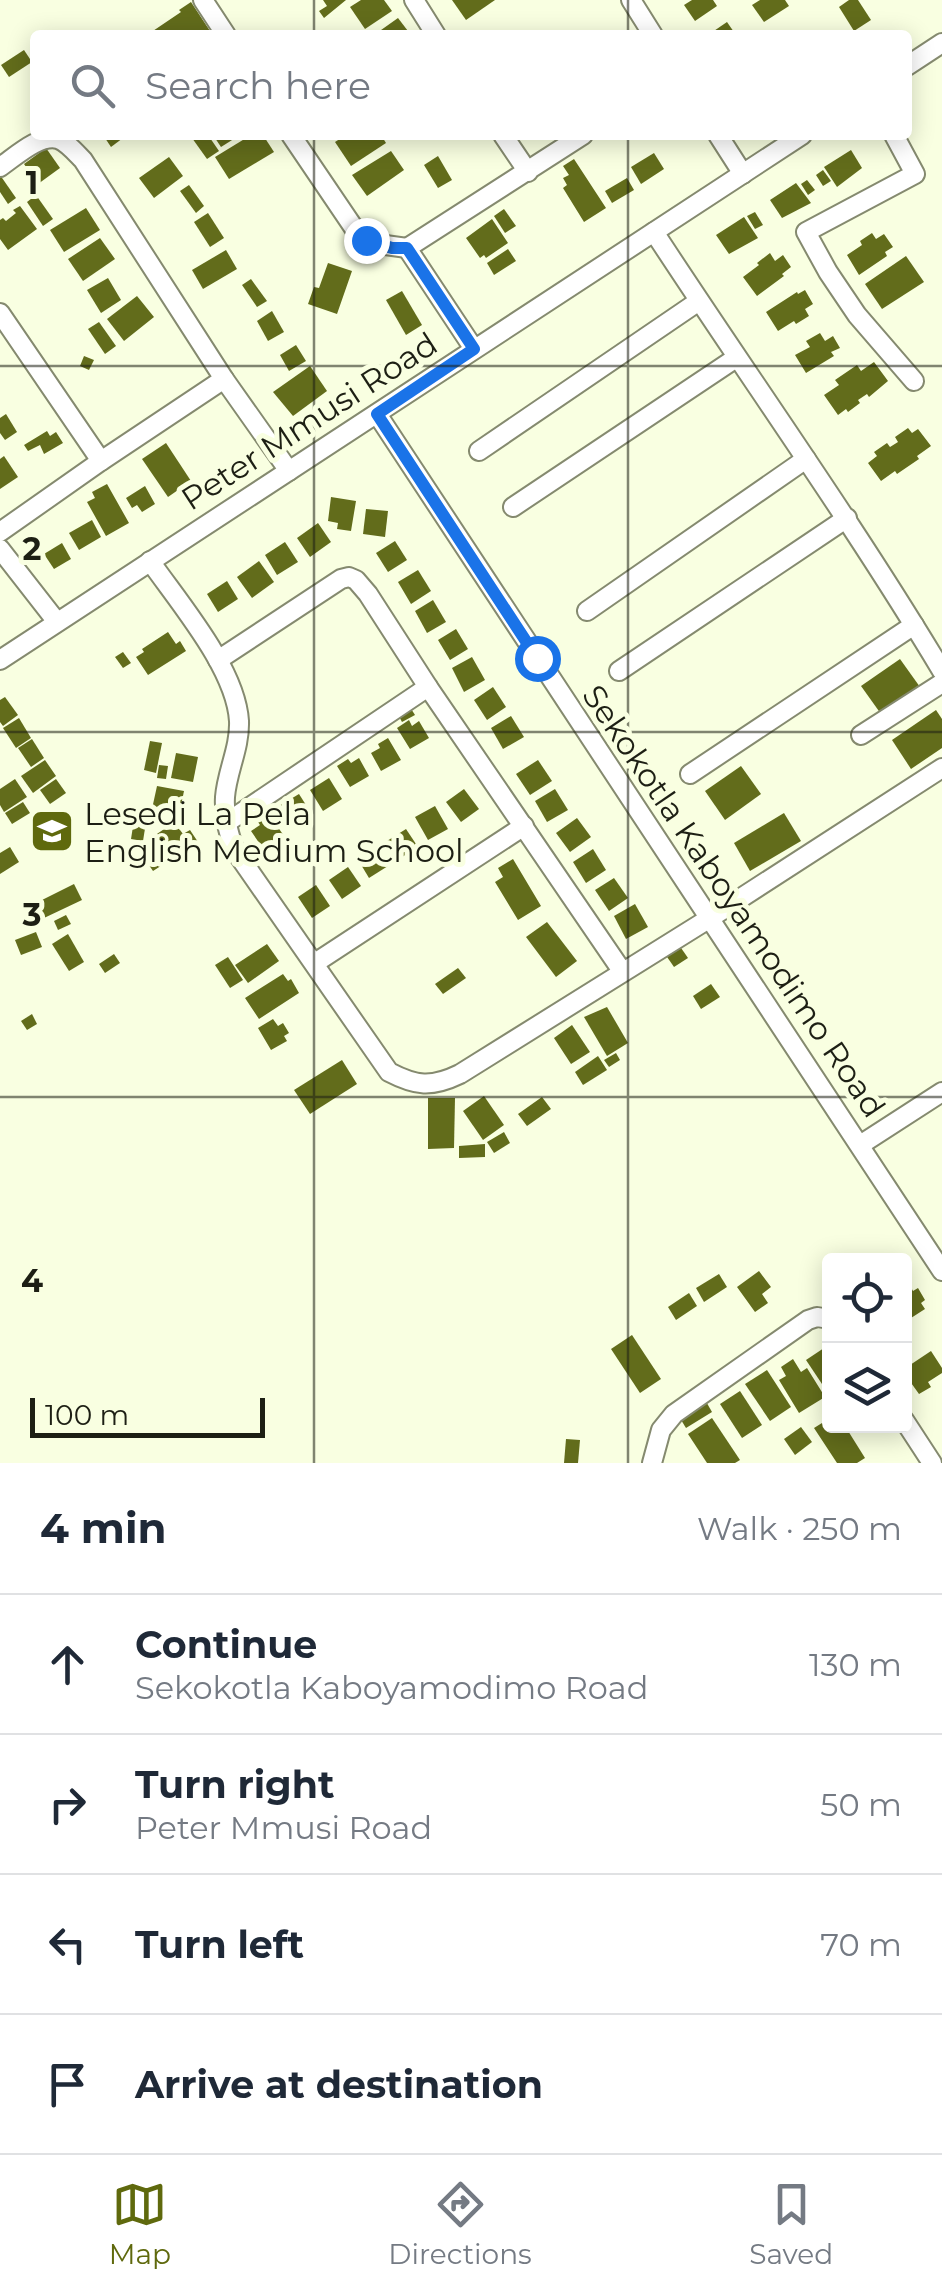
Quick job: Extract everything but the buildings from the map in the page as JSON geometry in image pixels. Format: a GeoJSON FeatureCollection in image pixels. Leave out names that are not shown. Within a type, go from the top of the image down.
{"type":"FeatureCollection","features":[{"type":"Feature","properties":{"kind":"street"},"geometry":{"type":"LineString","coordinates":[[203,0],[223,30]]}},
{"type":"Feature","properties":{"kind":"street"},"geometry":{"type":"LineString","coordinates":[[414,0],[433,30]]}},
{"type":"Feature","properties":{"kind":"street"},"geometry":{"type":"LineString","coordinates":[[630,0],[651,30]]}},
{"type":"Feature","properties":{"kind":"street"},"geometry":{"type":"LineString","coordinates":[[912,63],[942,43]]}},
{"type":"Feature","properties":{"kind":"street"},"geometry":{"type":"LineString","coordinates":[[0,167],[45,140]]}},
{"type":"Feature","properties":{"kind":"street"},"geometry":{"type":"LineString","coordinates":[[59,140],[84,160],[224,379],[289,471]]}},
{"type":"Feature","properties":{"kind":"street"},"geometry":{"type":"LineString","coordinates":[[295,140],[358,234],[378,244],[407,248],[576,140]]}},
{"type":"Feature","properties":{"kind":"street"},"geometry":{"type":"LineString","coordinates":[[506,140],[528,172]]}},
{"type":"Feature","properties":{"kind":"street"},"geometry":{"type":"LineString","coordinates":[[721,140],[744,174]]}},
{"type":"Feature","properties":{"kind":"street","name":"Peter Mmusi Road"},"geometry":{"type":"LineString","coordinates":[[0,660],[795,140]]}},
{"type":"Feature","properties":{"kind":"street"},"geometry":{"type":"LineString","coordinates":[[897,140],[915,174],[806,232],[857,315],[914,381]]}},
{"type":"Feature","properties":{"kind":"street"},"geometry":{"type":"LineString","coordinates":[[654,232],[847,518],[942,671]]}},
{"type":"Feature","properties":{"kind":"street"},"geometry":{"type":"LineString","coordinates":[[407,248],[474,349]]}},
{"type":"Feature","properties":{"kind":"street"},"geometry":{"type":"LineString","coordinates":[[479,451],[699,301]]}},
{"type":"Feature","properties":{"kind":"street"},"geometry":{"type":"LineString","coordinates":[[0,313],[101,461]]}},
{"type":"Feature","properties":{"kind":"street"},"geometry":{"type":"LineString","coordinates":[[513,507],[736,358]]}},
{"type":"Feature","properties":{"kind":"street"},"geometry":{"type":"LineString","coordinates":[[0,532],[224,379]]}},
{"type":"Feature","properties":{"kind":"street","name":"Sekokotla Kaboyamodimo Road"},"geometry":{"type":"LineString","coordinates":[[377,414],[942,1271]]}},
{"type":"Feature","properties":{"kind":"street"},"geometry":{"type":"LineString","coordinates":[[587,612],[806,460]]}},
{"type":"Feature","properties":{"kind":"street"},"geometry":{"type":"LineString","coordinates":[[620,671],[847,518]]}},
{"type":"Feature","properties":{"kind":"street"},"geometry":{"type":"LineString","coordinates":[[0,550],[57,622]]}},
{"type":"Feature","properties":{"kind":"street"},"geometry":{"type":"LineString","coordinates":[[150,561],[218,660],[236,700],[238,743],[225,795],[226,823],[234,849],[388,1072],[410,1083],[446,1080],[460,1074],[942,768]]}},
{"type":"Feature","properties":{"kind":"street"},"geometry":{"type":"LineString","coordinates":[[218,660],[341,579],[356,580],[622,971]]}},
{"type":"Feature","properties":{"kind":"street"},"geometry":{"type":"LineString","coordinates":[[690,774],[914,625]]}},
{"type":"Feature","properties":{"kind":"street"},"geometry":{"type":"LineString","coordinates":[[861,736],[942,683]]}},
{"type":"Feature","properties":{"kind":"street"},"geometry":{"type":"LineString","coordinates":[[226,823],[428,686]]}},
{"type":"Feature","properties":{"kind":"street"},"geometry":{"type":"LineString","coordinates":[[315,964],[524,826]]}},
{"type":"Feature","properties":{"kind":"street"},"geometry":{"type":"LineString","coordinates":[[860,1144],[942,1092]]}},
{"type":"Feature","properties":{"kind":"street"},"geometry":{"type":"LineString","coordinates":[[652,1463],[661,1430],[682,1408],[808,1320],[822,1317]]}},
{"type":"Feature","properties":{"kind":"street"},"geometry":{"type":"LineString","coordinates":[[911,1433],[926,1461]]}},
{"type":"Feature","properties":{"kind":"place","name":"Lesedi La Pela English Medium School"},"geometry":{"type":"Point","coordinates":[52,831]}},
{"type":"Feature","properties":{"kind":"route"},"geometry":{"type":"LineString","coordinates":[[366,240],[407,248],[474,349],[377,414],[537,658]]}}]}
